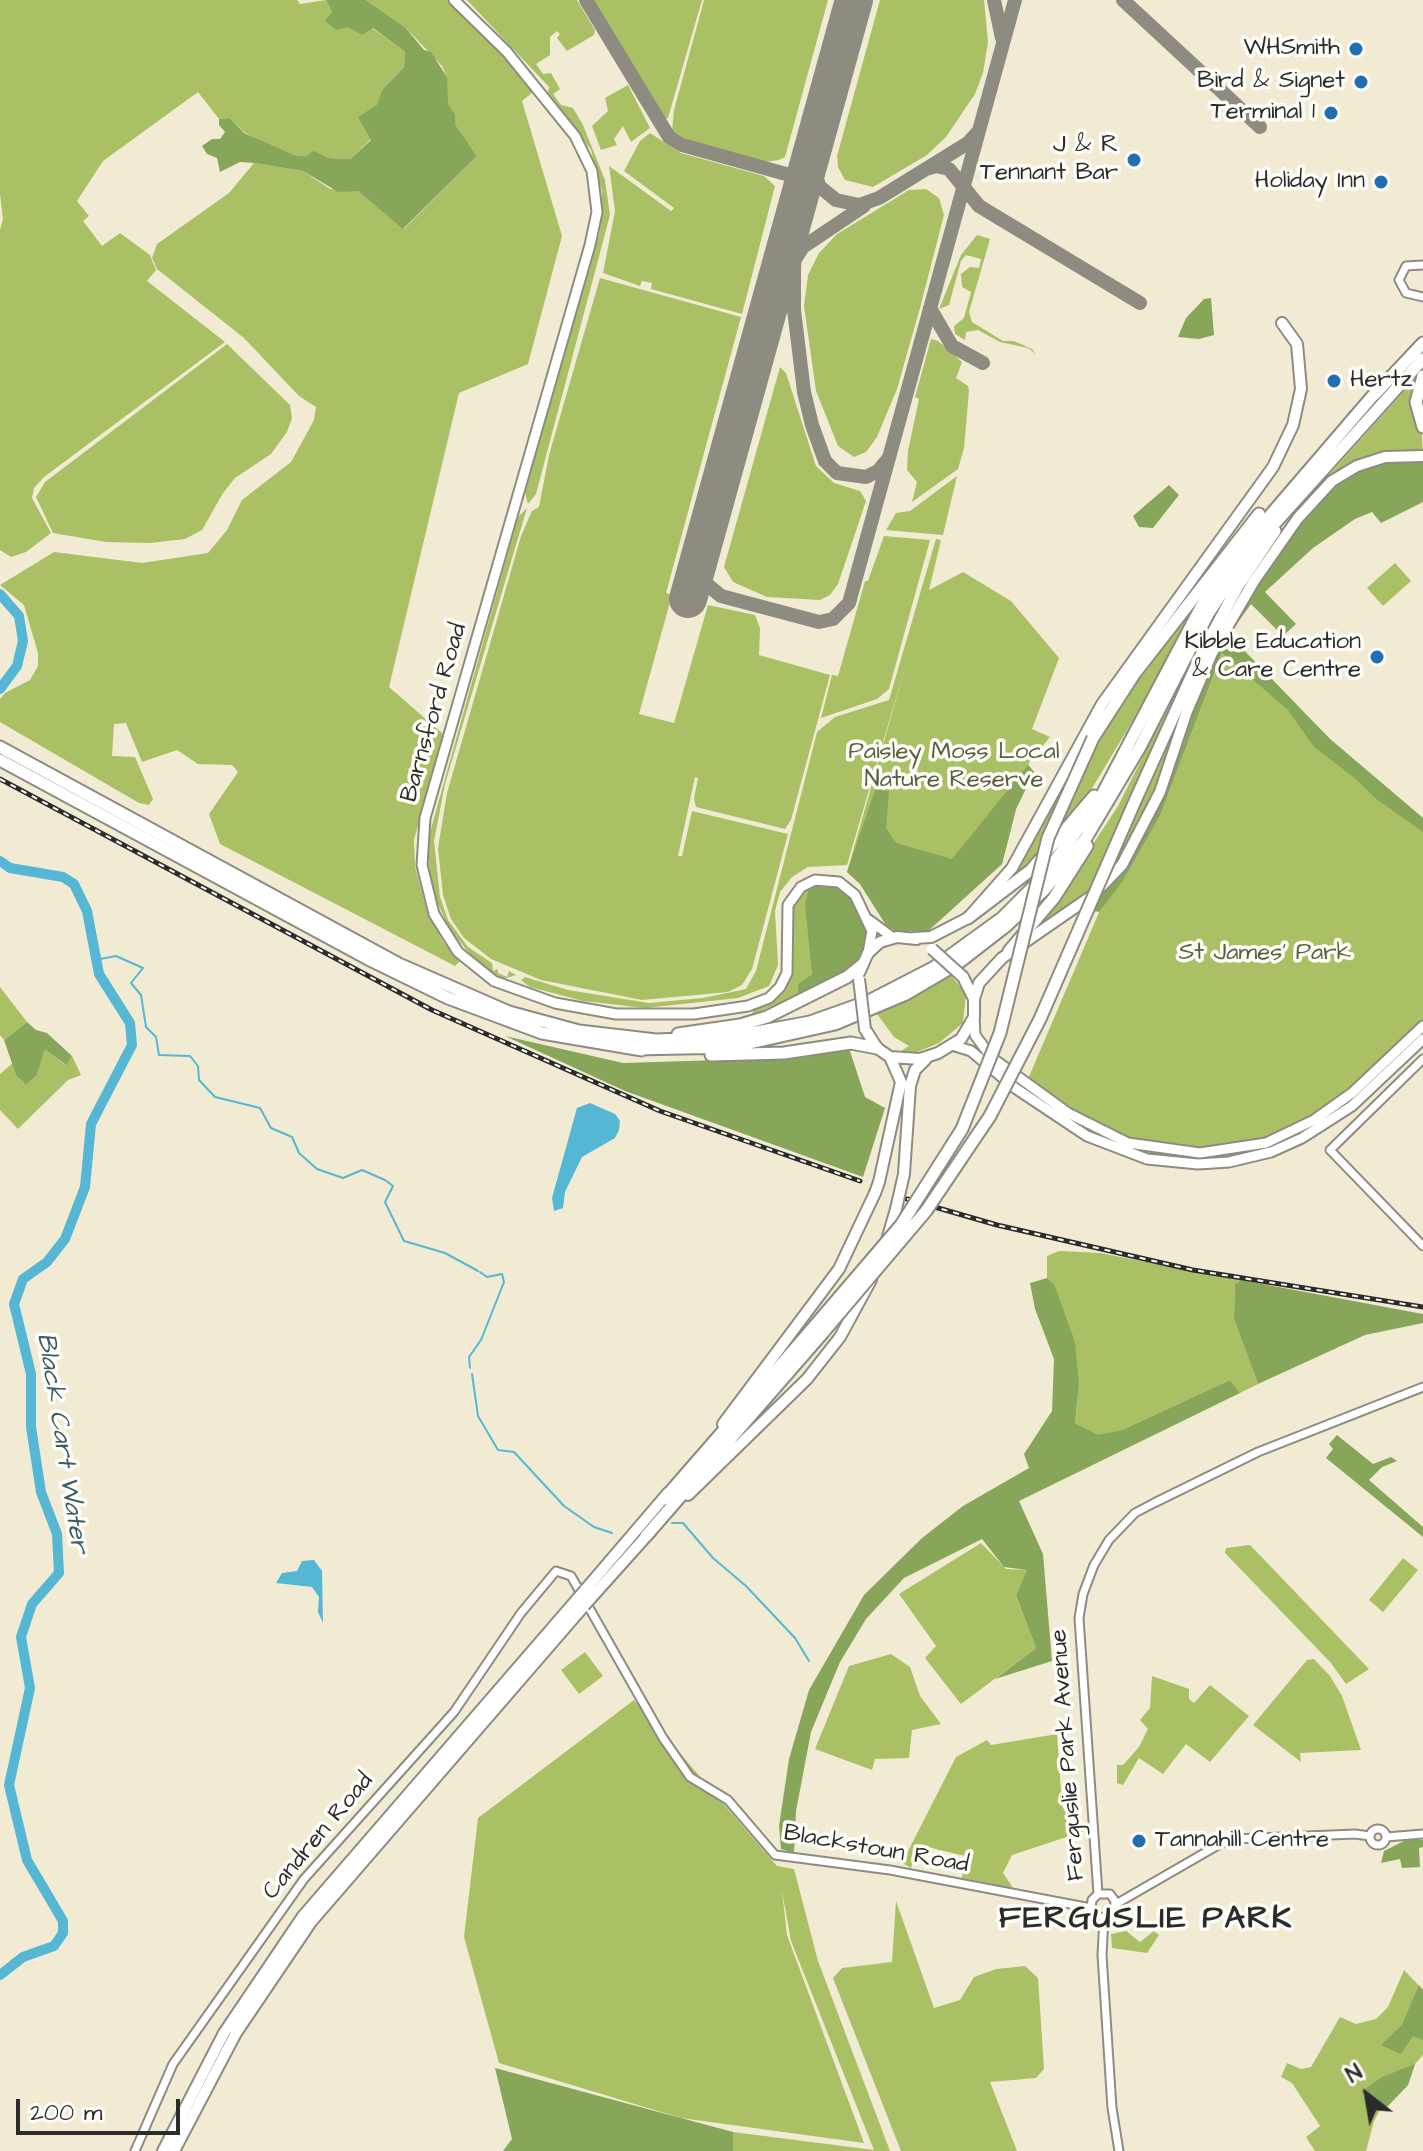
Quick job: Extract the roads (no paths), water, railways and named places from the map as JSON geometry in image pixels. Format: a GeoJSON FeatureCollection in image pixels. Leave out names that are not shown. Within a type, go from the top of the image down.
{"type":"FeatureCollection","features":[{"type":"Feature","properties":{"kind":"highway"},"geometry":{"type":"LineString","coordinates":[[968,918],[1021,855],[1102,704],[1253,497],[1282,451],[1297,411],[1301,375],[1296,339],[1282,323]]}},
{"type":"Feature","properties":{"kind":"highway"},"geometry":{"type":"LineString","coordinates":[[646,1536],[817,1332],[901,1225],[962,1129],[1000,1033],[1040,861],[1064,798],[1093,738],[1135,673],[1231,546],[1423,343]]}},
{"type":"Feature","properties":{"kind":"highway"},"geometry":{"type":"LineString","coordinates":[[163,2151],[224,2033],[303,1916],[584,1598],[792,1396],[822,1361],[867,1289],[884,1250],[904,1174],[908,1093],[915,1070],[965,1034],[974,1017],[974,999],[982,979],[1009,951],[1071,872],[1140,747],[1197,634],[1236,571],[1275,520],[1423,359]]}},
{"type":"Feature","properties":{"kind":"highway"},"geometry":{"type":"LineString","coordinates":[[1423,376],[1416,402],[1423,427]]}},
{"type":"Feature","properties":{"kind":"highway"},"geometry":{"type":"LineString","coordinates":[[0,747],[421,975],[534,1020],[623,1038],[712,1039],[789,1027],[869,1001],[950,957],[1023,899],[1069,846],[1115,773],[1200,609],[1246,541],[1376,392]]}},
{"type":"Feature","properties":{"kind":"highway"},"geometry":{"type":"LineString","coordinates":[[664,1499],[926,1211],[990,1116],[1034,1031],[1183,692],[1238,586],[1280,524],[1337,452]]}},
{"type":"Feature","properties":{"kind":"highway"},"geometry":{"type":"LineString","coordinates":[[1009,951],[1093,895],[1122,865],[1160,792],[1187,711],[1212,653],[1261,570],[1311,503],[1341,475],[1366,462],[1398,455],[1423,456]]}},
{"type":"Feature","properties":{"kind":"highway"},"geometry":{"type":"LineString","coordinates":[[174,2151],[236,2033],[311,1922],[664,1499],[832,1280],[856,1241],[879,1182],[901,1082],[890,1057],[877,1048],[865,1029],[859,979],[868,953],[892,937],[931,937],[968,918],[1022,878],[1076,821],[1111,770],[1169,668]]}},
{"type":"Feature","properties":{"kind":"highway"},"geometry":{"type":"LineString","coordinates":[[636,1049],[713,1049],[801,1034],[883,1005],[941,974],[992,938],[1045,889],[1086,838],[1140,747]]}},
{"type":"Feature","properties":{"kind":"highway"},"geometry":{"type":"LineString","coordinates":[[0,760],[368,959],[448,998],[542,1033],[636,1049],[733,1056],[851,1043],[877,1048]]}},
{"type":"Feature","properties":{"kind":"highway"},"geometry":{"type":"LineString","coordinates":[[914,938],[932,949],[963,977],[974,999]]}},
{"type":"Feature","properties":{"kind":"highway"},"geometry":{"type":"LineString","coordinates":[[623,1038],[691,1033],[753,1022],[847,977],[862,965]]}},
{"type":"Feature","properties":{"kind":"highway"},"geometry":{"type":"LineString","coordinates":[[890,1057],[928,1058]]}},
{"type":"Feature","properties":{"kind":"main road","name":"Barnsford Road"},"geometry":{"type":"LineString","coordinates":[[454,0],[507,52],[575,136],[592,171],[597,212],[425,818],[422,865],[434,914],[464,959],[503,986],[569,1007],[646,1016],[748,1006],[774,994],[787,973],[788,905],[796,891],[811,881],[831,880],[847,887],[869,920],[892,937]]}},
{"type":"Feature","properties":{"kind":"main road"},"geometry":{"type":"LineString","coordinates":[[868,953],[872,937],[869,920]]}},
{"type":"Feature","properties":{"kind":"main road"},"geometry":{"type":"LineString","coordinates":[[974,1017],[975,1035],[992,1058],[1068,1113],[1128,1143],[1200,1153],[1266,1143],[1314,1120],[1352,1093],[1423,1026]]}},
{"type":"Feature","properties":{"kind":"main road"},"geometry":{"type":"LineString","coordinates":[[952,1045],[971,1051],[1025,1095],[1087,1136],[1147,1159],[1198,1164],[1229,1162],[1260,1155],[1302,1138],[1352,1106],[1423,1039]]}},
{"type":"Feature","properties":{"kind":"street"},"geometry":{"type":"LineString","coordinates":[[1423,265],[1406,266],[1399,280],[1408,295],[1423,297]]}},
{"type":"Feature","properties":{"kind":"street"},"geometry":{"type":"LineString","coordinates":[[1423,1059],[1330,1150],[1423,1246]]}},
{"type":"Feature","properties":{"kind":"street","name":"Ferguslie Park Avenue"},"geometry":{"type":"LineString","coordinates":[[1098,1894],[1079,1618],[1083,1594],[1094,1565],[1109,1540],[1135,1513],[1258,1452],[1423,1387]]}},
{"type":"Feature","properties":{"kind":"street","name":"Blackstoun Road"},"geometry":{"type":"LineString","coordinates":[[561,1571],[571,1576],[663,1738],[690,1777],[728,1800],[775,1855],[890,1870],[1091,1908]]}},
{"type":"Feature","properties":{"kind":"street","name":"Candren Road"},"geometry":{"type":"LineString","coordinates":[[135,2151],[173,2064],[304,1879],[454,1712],[550,1574],[561,1571]]}},
{"type":"Feature","properties":{"kind":"street"},"geometry":{"type":"LineString","coordinates":[[1116,1904],[1234,1839],[1370,1836],[1378,1845],[1386,1837],[1423,1834]]}},
{"type":"Feature","properties":{"kind":"street"},"geometry":{"type":"LineString","coordinates":[[1098,1894],[1110,1894],[1116,1904],[1114,1913],[1104,1918],[1096,1916],[1091,1908],[1092,1900],[1098,1894]]}},
{"type":"Feature","properties":{"kind":"street"},"geometry":{"type":"LineString","coordinates":[[1104,1918],[1102,1955],[1112,2108],[1119,2151]]}},
{"type":"Feature","properties":{"kind":"water"},"geometry":{"type":"Polygon","coordinates":[[[590,1103],[615,1114],[620,1121],[619,1130],[615,1138],[582,1157],[565,1192],[563,1208],[554,1211],[552,1198],[577,1108],[590,1103]]]}},
{"type":"Feature","properties":{"kind":"water"},"geometry":{"type":"Polygon","coordinates":[[[314,1560],[322,1571],[323,1623],[318,1612],[319,1597],[312,1587],[276,1583],[282,1573],[297,1571],[302,1561],[314,1560]]]}},
{"type":"Feature","properties":{"kind":"waterway","name":"Black Cart Water"},"geometry":{"type":"LineString","coordinates":[[0,594],[19,616],[23,641],[17,666],[0,689]]}},
{"type":"Feature","properties":{"kind":"waterway","name":"Black Cart Water"},"geometry":{"type":"LineString","coordinates":[[0,861],[10,868],[63,877],[74,884],[87,911],[99,974],[130,1023],[132,1045],[91,1124],[85,1187],[65,1239],[47,1262],[23,1279],[14,1304],[31,1374],[31,1427],[41,1492],[57,1534],[59,1573],[32,1604],[21,1637],[30,1688],[9,1785],[27,1860],[63,1921],[63,1933],[54,1946],[23,1957],[0,1975]]}},
{"type":"Feature","properties":{"kind":"waterway"},"geometry":{"type":"LineString","coordinates":[[95,960],[116,956],[143,968],[131,983],[141,995],[146,1027],[156,1037],[159,1055],[190,1056],[198,1066],[199,1080],[215,1097],[260,1108],[271,1128],[292,1137],[299,1153],[317,1169],[343,1178],[362,1170],[385,1180],[393,1186],[385,1202],[404,1241],[445,1253],[478,1271]]}},
{"type":"Feature","properties":{"kind":"waterway"},"geometry":{"type":"LineString","coordinates":[[470,1368],[469,1357],[481,1340],[504,1282],[502,1274],[487,1277],[480,1272]]}},
{"type":"Feature","properties":{"kind":"waterway"},"geometry":{"type":"LineString","coordinates":[[472,1374],[478,1416],[498,1450],[514,1452],[564,1506],[594,1527],[612,1533]]}},
{"type":"Feature","properties":{"kind":"waterway"},"geometry":{"type":"LineString","coordinates":[[672,1523],[683,1523],[713,1558],[746,1586],[795,1638],[809,1661]]}},
{"type":"Feature","properties":{"kind":"railway"},"geometry":{"type":"LineString","coordinates":[[0,779],[432,1010],[660,1111],[860,1181]]}},
{"type":"Feature","properties":{"kind":"railway"},"geometry":{"type":"LineString","coordinates":[[907,1199],[997,1225],[1193,1270],[1423,1307]]}},
{"type":"Feature","properties":{"kind":"place","name":"WHSmith"},"geometry":{"type":"Point","coordinates":[1356,49]}},
{"type":"Feature","properties":{"kind":"place","name":"Bird & Signet"},"geometry":{"type":"Point","coordinates":[1361,82]}},
{"type":"Feature","properties":{"kind":"place","name":"Terminal 1"},"geometry":{"type":"Point","coordinates":[1331,113]}},
{"type":"Feature","properties":{"kind":"place","name":"J & R Tennant Bar"},"geometry":{"type":"Point","coordinates":[1134,160]}},
{"type":"Feature","properties":{"kind":"place","name":"Holiday Inn"},"geometry":{"type":"Point","coordinates":[1381,182]}},
{"type":"Feature","properties":{"kind":"place","name":"Hertz"},"geometry":{"type":"Point","coordinates":[1334,381]}},
{"type":"Feature","properties":{"kind":"place","name":"Kibble Education & Care Centre"},"geometry":{"type":"Point","coordinates":[1377,657]}},
{"type":"Feature","properties":{"kind":"place","name":"Tannahill Centre"},"geometry":{"type":"Point","coordinates":[1139,1841]}},
{"type":"Feature","properties":{"kind":"district","name":"FERGUSLIE PARK"},"geometry":{"type":"Point","coordinates":[1146,1920]}},
{"type":"Feature","properties":{"kind":"park label","name":"Paisley Moss Local Nature Reserve"},"geometry":{"type":"Point","coordinates":[954,767]}},
{"type":"Feature","properties":{"kind":"park label","name":"St James' Park"},"geometry":{"type":"Point","coordinates":[1265,954]}}]}
